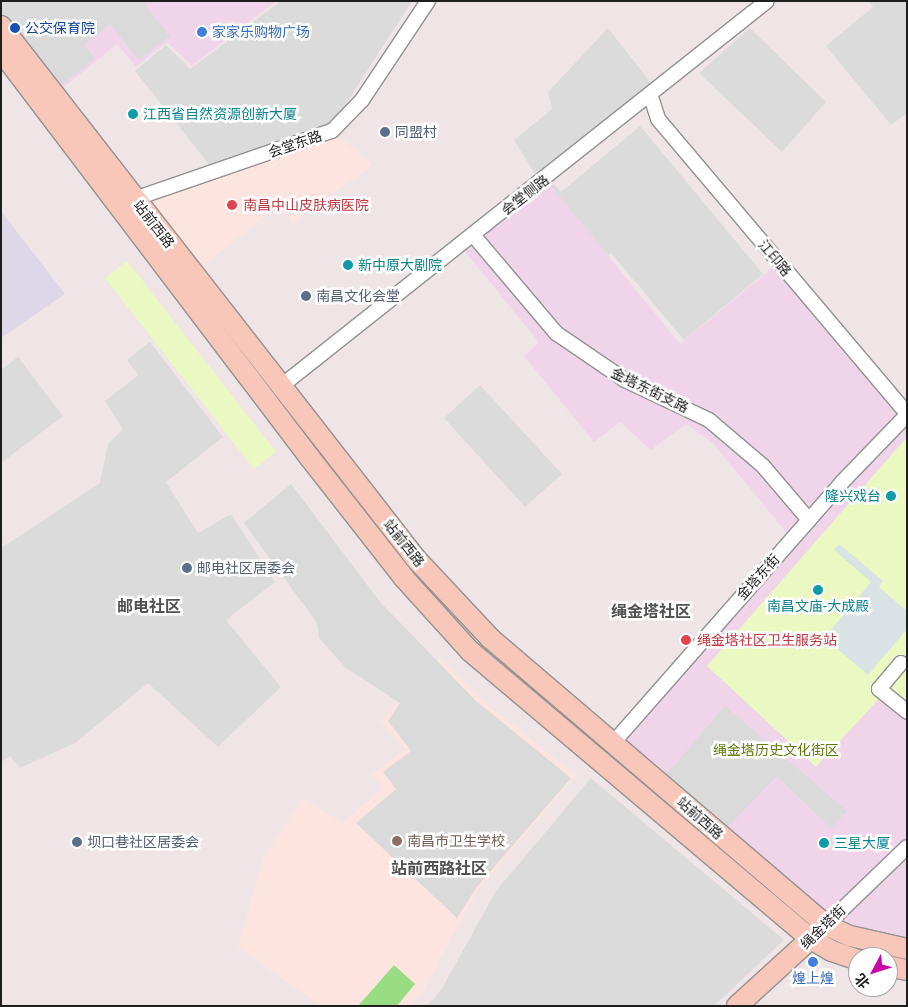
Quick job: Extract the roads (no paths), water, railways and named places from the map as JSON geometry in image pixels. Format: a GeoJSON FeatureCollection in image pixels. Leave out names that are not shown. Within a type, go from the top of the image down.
{"type":"FeatureCollection","features":[{"type":"Feature","properties":{"kind":"main road","name":"站前西路"},"geometry":{"type":"LineString","coordinates":[[1,26],[280,387],[417,560],[490,638],[826,925],[850,936],[907,949]]}},
{"type":"Feature","properties":{"kind":"main road","name":"站前西路"},"geometry":{"type":"LineString","coordinates":[[1,51],[410,585],[470,651],[811,939],[832,951],[848,957]]}},
{"type":"Feature","properties":{"kind":"main road","name":"绳金塔街"},"geometry":{"type":"LineString","coordinates":[[738,1006],[826,925]]}},
{"type":"Feature","properties":{"kind":"street","name":"会堂东路"},"geometry":{"type":"LineString","coordinates":[[134,199],[332,131],[362,100],[428,1]]}},
{"type":"Feature","properties":{"kind":"street","name":"会堂侧路"},"geometry":{"type":"LineString","coordinates":[[280,387],[651,96],[767,1]]}},
{"type":"Feature","properties":{"kind":"street","name":"江印路"},"geometry":{"type":"LineString","coordinates":[[651,96],[658,119],[907,414]]}},
{"type":"Feature","properties":{"kind":"street","name":"金塔东街支路"},"geometry":{"type":"LineString","coordinates":[[474,236],[556,333],[625,380],[709,420],[764,466],[809,520]]}},
{"type":"Feature","properties":{"kind":"street","name":"金塔东街"},"geometry":{"type":"LineString","coordinates":[[613,743],[809,520],[907,414]]}},
{"type":"Feature","properties":{"kind":"street"},"geometry":{"type":"LineString","coordinates":[[901,663],[879,689],[907,712]]}},
{"type":"Feature","properties":{"kind":"street","name":"绳金塔街"},"geometry":{"type":"LineString","coordinates":[[826,925],[907,847]]}},
{"type":"Feature","properties":{"kind":"place","name":"公交保育院"},"geometry":{"type":"Point","coordinates":[15,28]}},
{"type":"Feature","properties":{"kind":"place","name":"家家乐购物广场"},"geometry":{"type":"Point","coordinates":[202,32]}},
{"type":"Feature","properties":{"kind":"place","name":"江西省自然资源创新大厦"},"geometry":{"type":"Point","coordinates":[133,114]}},
{"type":"Feature","properties":{"kind":"place","name":"同盟村"},"geometry":{"type":"Point","coordinates":[385,132]}},
{"type":"Feature","properties":{"kind":"place","name":"南昌中山皮肤病医院"},"geometry":{"type":"Point","coordinates":[232,205]}},
{"type":"Feature","properties":{"kind":"place","name":"新中原大剧院"},"geometry":{"type":"Point","coordinates":[348,265]}},
{"type":"Feature","properties":{"kind":"place","name":"南昌文化会堂"},"geometry":{"type":"Point","coordinates":[306,296]}},
{"type":"Feature","properties":{"kind":"place","name":"隆兴戏台"},"geometry":{"type":"Point","coordinates":[891,496]}},
{"type":"Feature","properties":{"kind":"place","name":"邮电社区居委会"},"geometry":{"type":"Point","coordinates":[187,568]}},
{"type":"Feature","properties":{"kind":"place","name":"南昌文庙-大成殿"},"geometry":{"type":"Point","coordinates":[818,590]}},
{"type":"Feature","properties":{"kind":"place","name":"绳金塔社区卫生服务站"},"geometry":{"type":"Point","coordinates":[686,640]}},
{"type":"Feature","properties":{"kind":"place","name":"南昌市卫生学校"},"geometry":{"type":"Point","coordinates":[397,841]}},
{"type":"Feature","properties":{"kind":"place","name":"坝口巷社区居委会"},"geometry":{"type":"Point","coordinates":[77,842]}},
{"type":"Feature","properties":{"kind":"place","name":"三星大厦"},"geometry":{"type":"Point","coordinates":[824,843]}},
{"type":"Feature","properties":{"kind":"place","name":"煌上煌"},"geometry":{"type":"Point","coordinates":[813,962]}},
{"type":"Feature","properties":{"kind":"district","name":"邮电社区"},"geometry":{"type":"Point","coordinates":[149,606]}},
{"type":"Feature","properties":{"kind":"district","name":"绳金塔社区"},"geometry":{"type":"Point","coordinates":[651,611]}},
{"type":"Feature","properties":{"kind":"district","name":"站前西路社区"},"geometry":{"type":"Point","coordinates":[439,868]}},
{"type":"Feature","properties":{"kind":"park label","name":"绳金塔历史文化街区"},"geometry":{"type":"Point","coordinates":[776,750]}}]}
